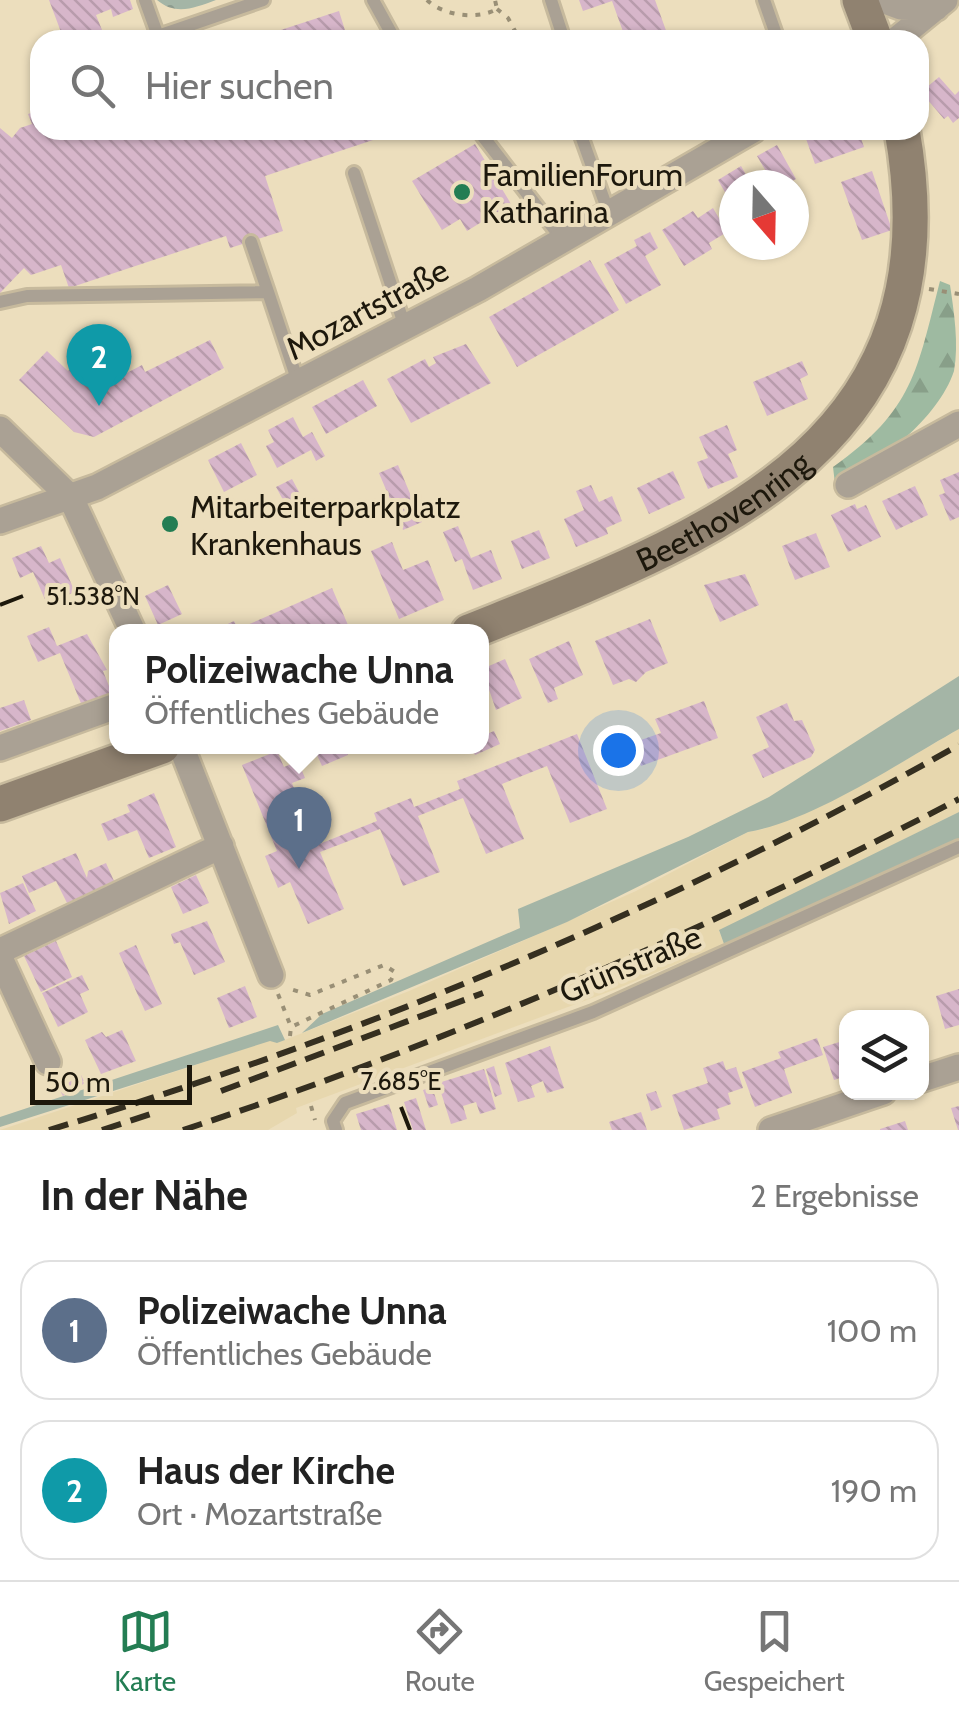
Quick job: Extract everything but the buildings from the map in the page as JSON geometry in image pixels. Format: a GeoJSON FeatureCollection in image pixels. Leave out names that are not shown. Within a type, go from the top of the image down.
{"type":"FeatureCollection","features":[{"type":"Feature","properties":{"kind":"main road"},"geometry":{"type":"LineString","coordinates":[[860,0],[870,30]]}},
{"type":"Feature","properties":{"kind":"main road","name":"Beethovenring"},"geometry":{"type":"LineString","coordinates":[[487,624],[671,546],[752,505],[816,457],[866,397],[895,335],[909,286],[914,198],[904,140]]}},
{"type":"Feature","properties":{"kind":"main road"},"geometry":{"type":"LineString","coordinates":[[0,804],[140,754]]}},
{"type":"Feature","properties":{"kind":"street"},"geometry":{"type":"LineString","coordinates":[[882,0],[901,8],[941,4]]}},
{"type":"Feature","properties":{"kind":"street"},"geometry":{"type":"LineString","coordinates":[[908,30],[941,4]]}},
{"type":"Feature","properties":{"kind":"street","name":"Mozartstraße"},"geometry":{"type":"LineString","coordinates":[[0,522],[45,502],[71,498],[122,474],[405,327],[735,140]]}},
{"type":"Feature","properties":{"kind":"street"},"geometry":{"type":"LineString","coordinates":[[848,484],[959,424]]}},
{"type":"Feature","properties":{"kind":"street"},"geometry":{"type":"LineString","coordinates":[[0,429],[71,498],[129,624]]}},
{"type":"Feature","properties":{"kind":"street"},"geometry":{"type":"LineString","coordinates":[[0,748],[109,709]]}},
{"type":"Feature","properties":{"kind":"street"},"geometry":{"type":"LineString","coordinates":[[184,754],[273,981]]}},
{"type":"Feature","properties":{"kind":"street"},"geometry":{"type":"LineString","coordinates":[[48,1062],[0,954],[221,846]]}},
{"type":"Feature","properties":{"kind":"street"},"geometry":{"type":"LineString","coordinates":[[929,1078],[959,1067]]}},
{"type":"Feature","properties":{"kind":"street"},"geometry":{"type":"LineString","coordinates":[[774,1129],[859,1100]]}},
{"type":"Feature","properties":{"kind":"lane"},"geometry":{"type":"LineString","coordinates":[[146,0],[156,30]]}},
{"type":"Feature","properties":{"kind":"lane"},"geometry":{"type":"LineString","coordinates":[[176,30],[263,0]]}},
{"type":"Feature","properties":{"kind":"lane"},"geometry":{"type":"LineString","coordinates":[[372,0],[389,30]]}},
{"type":"Feature","properties":{"kind":"lane"},"geometry":{"type":"LineString","coordinates":[[550,0],[560,30]]}},
{"type":"Feature","properties":{"kind":"lane"},"geometry":{"type":"LineString","coordinates":[[764,0],[774,30]]}},
{"type":"Feature","properties":{"kind":"lane"},"geometry":{"type":"LineString","coordinates":[[486,140],[562,239]]}},
{"type":"Feature","properties":{"kind":"lane"},"geometry":{"type":"LineString","coordinates":[[583,140],[608,212]]}},
{"type":"Feature","properties":{"kind":"lane"},"geometry":{"type":"LineString","coordinates":[[354,173],[405,327]]}},
{"type":"Feature","properties":{"kind":"lane"},"geometry":{"type":"LineString","coordinates":[[251,242],[298,382]]}},
{"type":"Feature","properties":{"kind":"lane"},"geometry":{"type":"LineString","coordinates":[[0,302],[26,296],[268,292]]}},
{"type":"Feature","properties":{"kind":"lane","name":"Grünstraße"},"geometry":{"type":"LineString","coordinates":[[336,1130],[333,1121],[345,1103],[593,1012],[959,847]]}},
{"type":"Feature","properties":{"kind":"path"},"geometry":{"type":"LineString","coordinates":[[427,0],[438,8],[470,18],[497,10]]}},
{"type":"Feature","properties":{"kind":"path"},"geometry":{"type":"LineString","coordinates":[[495,0],[497,10],[515,30]]}},
{"type":"Feature","properties":{"kind":"path"},"geometry":{"type":"LineString","coordinates":[[909,286],[959,294]]}},
{"type":"Feature","properties":{"kind":"path"},"geometry":{"type":"LineString","coordinates":[[290,1036],[291,1027],[273,981],[282,973],[290,989],[302,996],[384,965],[395,972],[392,980],[291,1027]]}},
{"type":"Feature","properties":{"kind":"shaded area"},"geometry":{"type":"Polygon","coordinates":[[[959,729],[959,812],[719,931],[724,944],[619,988],[296,1108],[297,1113],[268,1130],[0,1130],[270,1040],[277,1043],[409,991],[636,891],[748,832],[764,829],[897,765],[959,729]]]}},
{"type":"Feature","properties":{"kind":"green space"},"geometry":{"type":"Polygon","coordinates":[[[157,0],[216,0],[178,9],[157,0]]]}},
{"type":"Feature","properties":{"kind":"green space"},"geometry":{"type":"Polygon","coordinates":[[[940,281],[950,285],[955,328],[954,371],[946,389],[905,438],[870,465],[835,484],[833,467],[881,426],[908,386],[940,281]]]}},
{"type":"Feature","properties":{"kind":"green space"},"geometry":{"type":"Polygon","coordinates":[[[959,676],[959,729],[856,789],[800,816],[748,832],[567,922],[302,1033],[322,1014],[520,928],[518,909],[688,837],[769,797],[959,676]]]}},
{"type":"Feature","properties":{"kind":"green space"},"geometry":{"type":"Polygon","coordinates":[[[959,812],[959,839],[842,896],[724,944],[719,930],[959,812]]]}},
{"type":"Feature","properties":{"kind":"green space"},"geometry":{"type":"Polygon","coordinates":[[[278,1025],[285,1040],[277,1043],[270,1041],[0,1127],[0,1117],[278,1025]]]}},
{"type":"Feature","properties":{"kind":"railway"},"geometry":{"type":"LineString","coordinates":[[49,1130],[284,1053],[515,963],[740,860],[959,745]]}},
{"type":"Feature","properties":{"kind":"railway"},"geometry":{"type":"LineString","coordinates":[[183,1130],[381,1060],[577,980],[770,893],[959,799]]}},
{"type":"Feature","properties":{"kind":"railway"},"geometry":{"type":"LineString","coordinates":[[221,1091],[483,993]]}},
{"type":"Feature","properties":{"kind":"railway"},"geometry":{"type":"LineString","coordinates":[[102,1130],[154,1113]]}},
{"type":"Feature","properties":{"kind":"place","name":"FamilienForum Katharina"},"geometry":{"type":"Point","coordinates":[462,192]}},
{"type":"Feature","properties":{"kind":"place","name":"Haus der Kirche"},"geometry":{"type":"Point","coordinates":[99,406]}},
{"type":"Feature","properties":{"kind":"place","name":"Mitarbeiterparkplatz Krankenhaus"},"geometry":{"type":"Point","coordinates":[170,524]}},
{"type":"Feature","properties":{"kind":"place","name":"Polizeiwache Unna"},"geometry":{"type":"Point","coordinates":[299,869]}}]}
